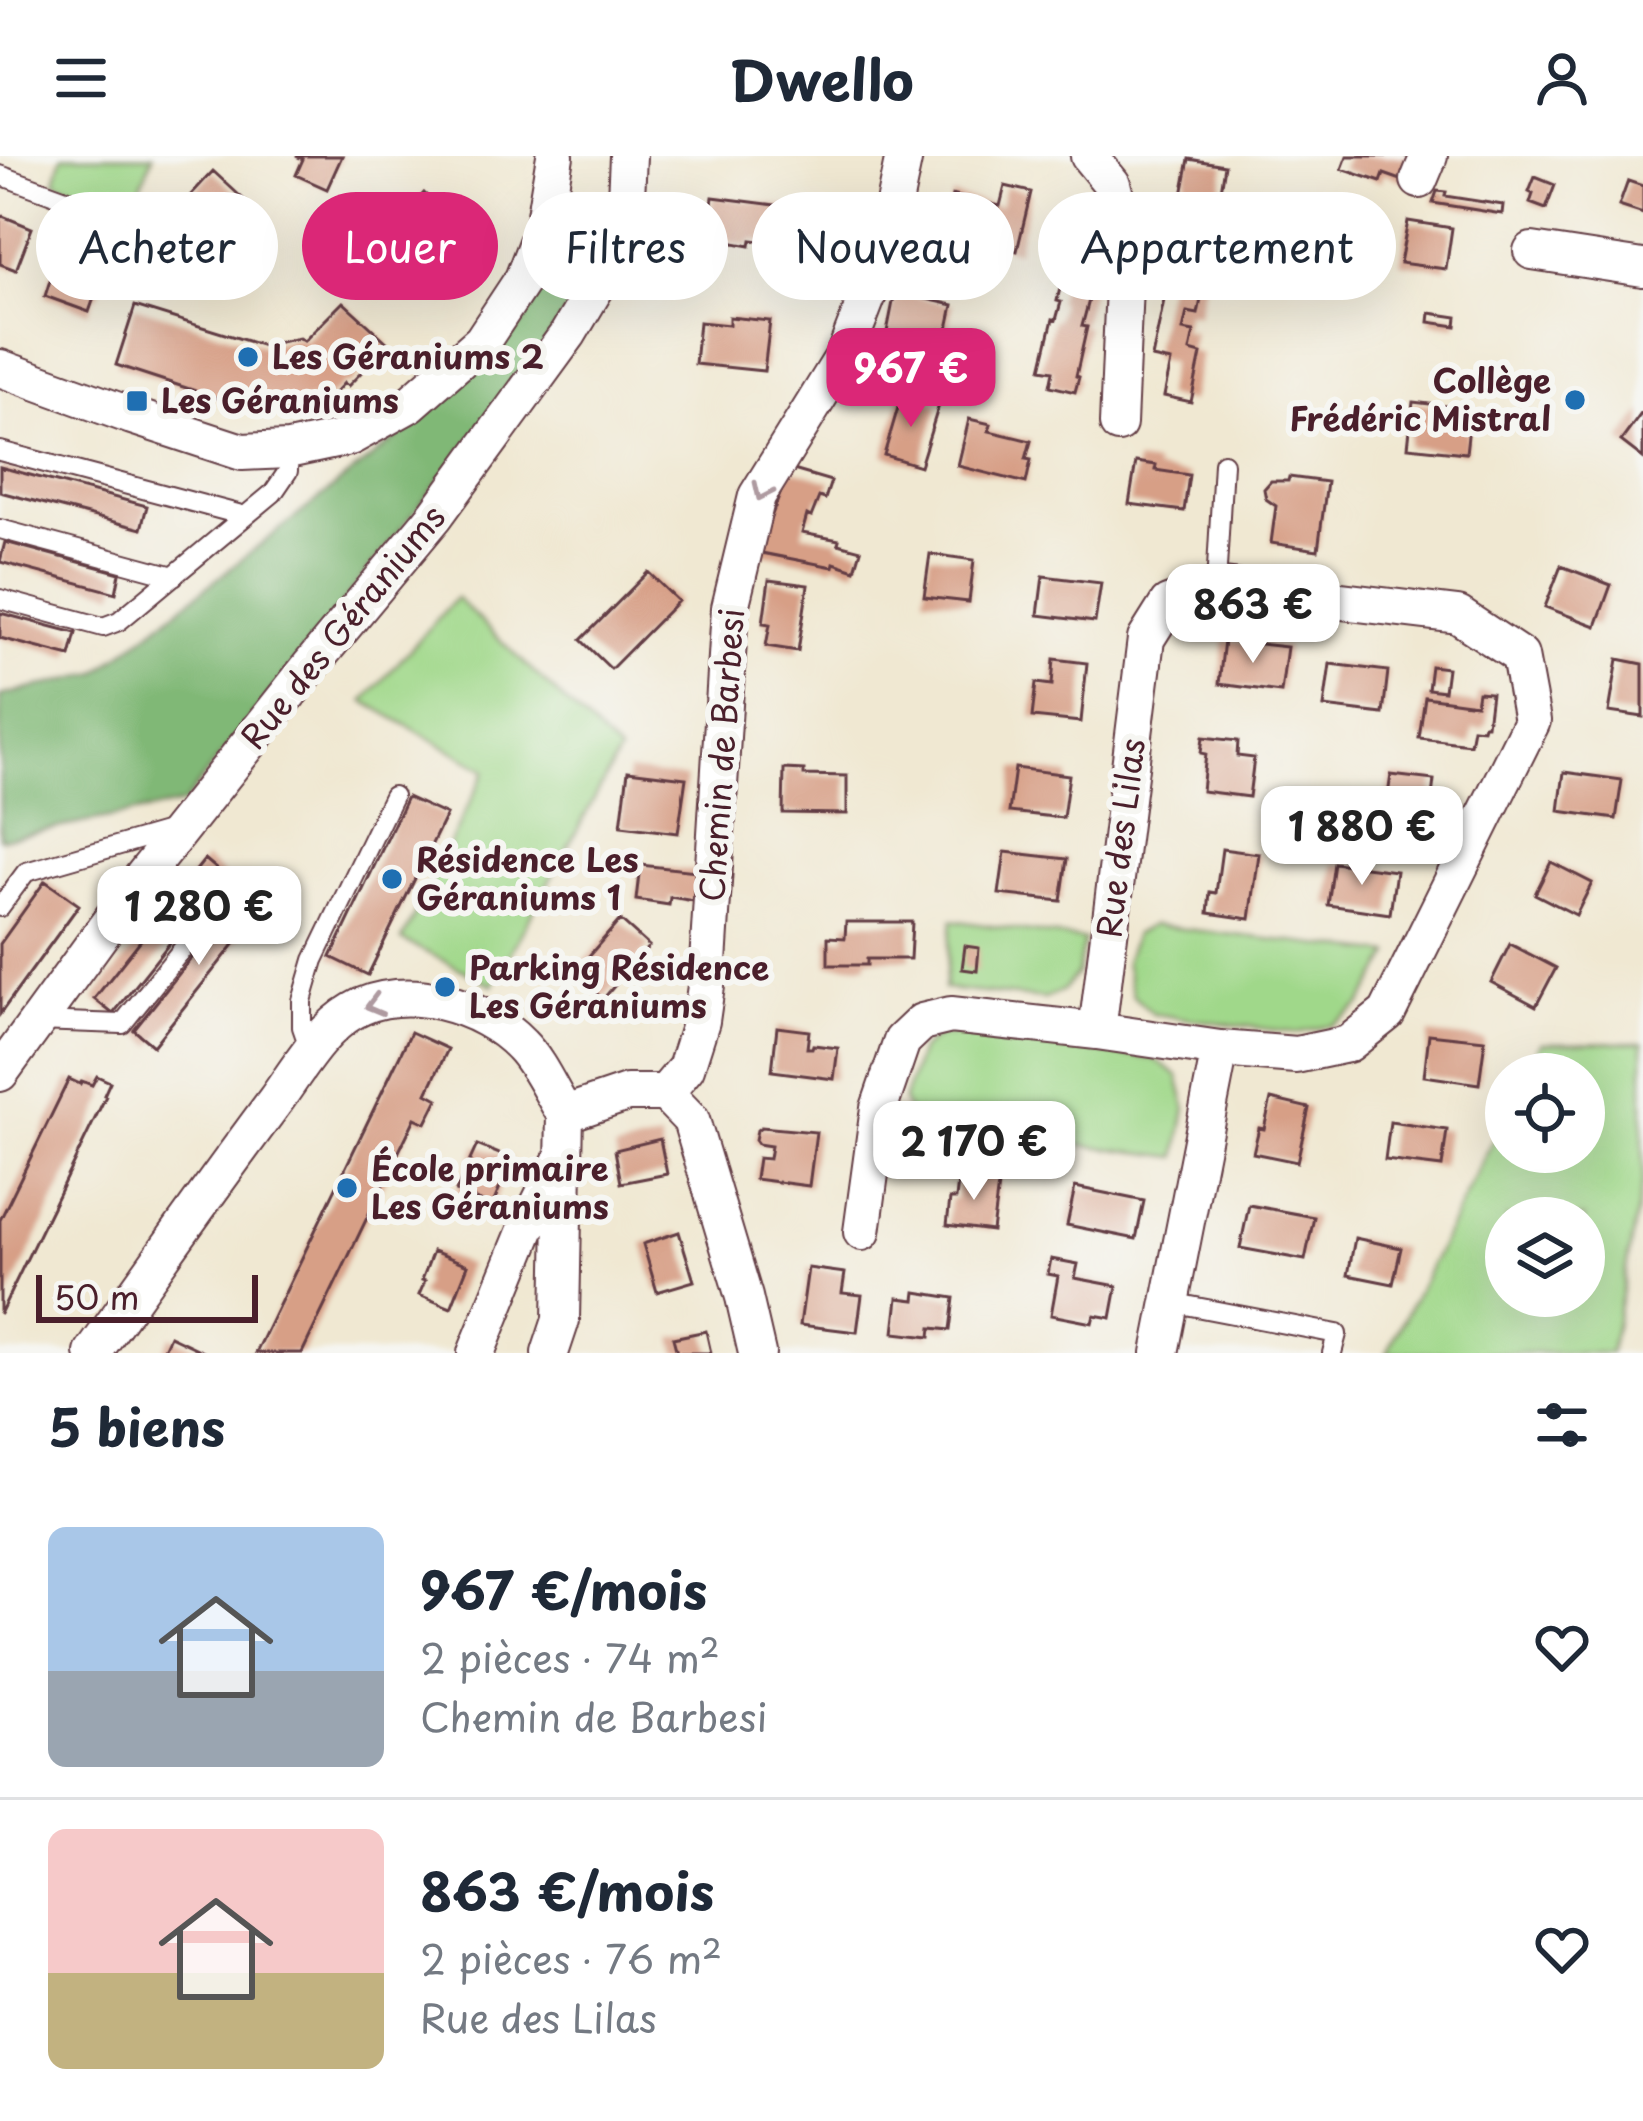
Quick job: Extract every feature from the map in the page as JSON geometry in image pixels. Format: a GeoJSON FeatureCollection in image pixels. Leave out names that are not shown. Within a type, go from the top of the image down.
{"type":"FeatureCollection","features":[{"type":"Feature","properties":{"kind":"street"},"geometry":{"type":"LineString","coordinates":[[0,368],[242,452],[288,450],[350,437],[410,404],[482,341],[530,261],[543,227],[555,156]]}},
{"type":"Feature","properties":{"kind":"street","name":"Rue des Géraniums"},"geometry":{"type":"LineString","coordinates":[[0,1073],[183,827],[435,516],[568,334],[624,240],[628,156]]}},
{"type":"Feature","properties":{"kind":"street","name":"Chemin de Barbesi"},"geometry":{"type":"LineString","coordinates":[[665,1093],[686,1069],[701,1022],[730,608],[757,496],[845,354],[883,256],[904,156]]}},
{"type":"Feature","properties":{"kind":"street"},"geometry":{"type":"LineString","coordinates":[[1089,156],[1112,184],[1126,239],[1118,424]]}},
{"type":"Feature","properties":{"kind":"street"},"geometry":{"type":"LineString","coordinates":[[1532,250],[1643,268]]}},
{"type":"Feature","properties":{"kind":"street"},"geometry":{"type":"LineString","coordinates":[[862,1232],[879,1108],[902,1042],[922,1022],[950,1015],[1296,1055],[1348,1044],[1387,1013],[1532,722],[1520,656],[1458,615],[1216,586]]}},
{"type":"Feature","properties":{"kind":"street","name":"Rue des Lilas"},"geometry":{"type":"LineString","coordinates":[[1096,1031],[1146,639],[1168,604],[1216,586]]}},
{"type":"Feature","properties":{"kind":"street"},"geometry":{"type":"LineString","coordinates":[[93,1353],[326,1034],[353,1011],[405,998],[452,1003],[490,1018],[524,1047],[565,1114],[561,1320],[550,1353]]}},
{"type":"Feature","properties":{"kind":"street"},"geometry":{"type":"LineString","coordinates":[[1160,1353],[1220,1049]]}},
{"type":"Feature","properties":{"kind":"street"},"geometry":{"type":"LineString","coordinates":[[565,1114],[627,1093],[665,1093],[692,1120],[757,1353]]}},
{"type":"Feature","properties":{"kind":"street"},"geometry":{"type":"LineString","coordinates":[[476,1353],[526,1230],[564,1154]]}},
{"type":"Feature","properties":{"kind":"lane"},"geometry":{"type":"LineString","coordinates":[[0,175],[47,192]]}},
{"type":"Feature","properties":{"kind":"lane"},"geometry":{"type":"LineString","coordinates":[[0,599],[103,627],[119,621],[273,493],[288,471],[288,450]]}},
{"type":"Feature","properties":{"kind":"lane"},"geometry":{"type":"LineString","coordinates":[[0,451],[245,516]]}},
{"type":"Feature","properties":{"kind":"lane"},"geometry":{"type":"LineString","coordinates":[[1216,586],[1223,464]]}},
{"type":"Feature","properties":{"kind":"lane"},"geometry":{"type":"LineString","coordinates":[[0,529],[174,576]]}},
{"type":"Feature","properties":{"kind":"lane"},"geometry":{"type":"LineString","coordinates":[[311,1053],[302,1027],[302,1001],[314,960],[393,796]]}},
{"type":"Feature","properties":{"kind":"lane"},"geometry":{"type":"LineString","coordinates":[[0,907],[26,872],[183,827]]}},
{"type":"Feature","properties":{"kind":"lane"},"geometry":{"type":"LineString","coordinates":[[37,1021],[122,1024],[235,884]]}},
{"type":"Feature","properties":{"kind":"lane"},"geometry":{"type":"LineString","coordinates":[[1170,1302],[1337,1334],[1332,1353]]}},
{"type":"Feature","properties":{"kind":"green space"},"geometry":{"type":"Polygon","coordinates":[[[62,156],[153,156],[138,192],[85,192],[55,181],[62,156]]]}},
{"type":"Feature","properties":{"kind":"green space"},"geometry":{"type":"Polygon","coordinates":[[[533,300],[573,300],[538,356],[183,804],[0,839],[0,696],[97,673],[426,415],[524,322],[533,300]]]}},
{"type":"Feature","properties":{"kind":"green space"},"geometry":{"type":"Polygon","coordinates":[[[456,598],[619,753],[493,985],[402,940],[486,770],[364,701],[456,598]]]}},
{"type":"Feature","properties":{"kind":"green space"},"geometry":{"type":"Polygon","coordinates":[[[952,920],[1084,940],[1077,973],[1063,990],[1045,999],[944,989],[952,920]]]}},
{"type":"Feature","properties":{"kind":"green space"},"geometry":{"type":"Polygon","coordinates":[[[1152,925],[1391,954],[1361,1005],[1332,1025],[1297,1033],[1153,1014],[1133,996],[1125,962],[1135,934],[1152,925]]]}},
{"type":"Feature","properties":{"kind":"green space"},"geometry":{"type":"Polygon","coordinates":[[[959,1034],[1154,1059],[1178,1076],[1186,1108],[1177,1157],[914,1124],[903,1101],[920,1050],[938,1036],[959,1034]]]}},
{"type":"Feature","properties":{"kind":"green space"},"geometry":{"type":"Polygon","coordinates":[[[1643,1042],[1643,1179],[1610,1353],[1387,1353],[1485,1156],[1485,1173],[1605,1173],[1605,1053],[1536,1053],[1541,1043],[1643,1042]]]}},
{"type":"Feature","properties":{"kind":"building"},"geometry":{"type":"Polygon","coordinates":[[[296,156],[342,156],[327,189],[296,175],[303,159],[296,156]]]}},
{"type":"Feature","properties":{"kind":"building"},"geometry":{"type":"Polygon","coordinates":[[[1347,156],[1411,156],[1404,181],[1384,174],[1381,182],[1342,169],[1347,156]]]}},
{"type":"Feature","properties":{"kind":"building"},"geometry":{"type":"Polygon","coordinates":[[[1189,159],[1225,165],[1221,192],[1183,192],[1189,159]]]}},
{"type":"Feature","properties":{"kind":"building"},"geometry":{"type":"Polygon","coordinates":[[[213,171],[236,192],[194,192],[213,171]]]}},
{"type":"Feature","properties":{"kind":"building"},"geometry":{"type":"Polygon","coordinates":[[[1535,177],[1555,185],[1546,209],[1530,203],[1535,177]]]}},
{"type":"Feature","properties":{"kind":"building"},"geometry":{"type":"Polygon","coordinates":[[[1628,181],[1643,186],[1643,214],[1619,206],[1628,181]]]}},
{"type":"Feature","properties":{"kind":"building"},"geometry":{"type":"Polygon","coordinates":[[[1005,186],[1031,192],[1017,251],[1014,192],[1004,192],[1005,186]]]}},
{"type":"Feature","properties":{"kind":"building"},"geometry":{"type":"Polygon","coordinates":[[[1437,191],[1503,205],[1502,214],[1433,203],[1437,191]]]}},
{"type":"Feature","properties":{"kind":"building"},"geometry":{"type":"Polygon","coordinates":[[[728,199],[752,202],[750,246],[728,242],[728,199]]]}},
{"type":"Feature","properties":{"kind":"building"},"geometry":{"type":"Polygon","coordinates":[[[0,215],[32,228],[16,270],[0,264],[0,215]]]}},
{"type":"Feature","properties":{"kind":"building"},"geometry":{"type":"Polygon","coordinates":[[[1408,221],[1452,228],[1446,269],[1400,263],[1408,221]]]}},
{"type":"Feature","properties":{"kind":"building"},"geometry":{"type":"Polygon","coordinates":[[[56,300],[93,300],[89,312],[56,300]]]}},
{"type":"Feature","properties":{"kind":"building"},"geometry":{"type":"Polygon","coordinates":[[[893,300],[953,305],[942,357],[915,351],[911,372],[857,358],[864,338],[885,342],[893,300]]]}},
{"type":"Feature","properties":{"kind":"building"},"geometry":{"type":"Polygon","coordinates":[[[1089,300],[1075,392],[1050,386],[1053,371],[1041,369],[1061,302],[1057,301],[1089,300]]]}},
{"type":"Feature","properties":{"kind":"building"},"geometry":{"type":"Polygon","coordinates":[[[1164,300],[1201,300],[1198,314],[1187,312],[1183,330],[1194,332],[1190,351],[1201,354],[1191,402],[1164,396],[1171,362],[1152,358],[1164,300]]]}},
{"type":"Feature","properties":{"kind":"building","name":"Les Géraniums 2"},"geometry":{"type":"Polygon","coordinates":[[[343,302],[389,344],[333,395],[274,409],[256,403],[254,410],[116,365],[135,306],[270,348],[270,344],[299,338],[304,341],[343,302]]]}},
{"type":"Feature","properties":{"kind":"building"},"geometry":{"type":"Polygon","coordinates":[[[1430,313],[1457,317],[1456,326],[1429,322],[1430,313]]]}},
{"type":"Feature","properties":{"kind":"building"},"geometry":{"type":"Polygon","coordinates":[[[729,317],[770,321],[764,371],[695,364],[699,322],[729,325],[729,317]]]}},
{"type":"Feature","properties":{"kind":"building"},"geometry":{"type":"Polygon","coordinates":[[[970,358],[989,360],[986,387],[967,383],[970,358]]]}},
{"type":"Feature","properties":{"kind":"building"},"geometry":{"type":"Polygon","coordinates":[[[940,360],[961,365],[958,381],[937,377],[940,360]]]}},
{"type":"Feature","properties":{"kind":"building"},"geometry":{"type":"Polygon","coordinates":[[[902,394],[939,405],[920,466],[884,455],[902,394]]]}},
{"type":"Feature","properties":{"kind":"building"},"geometry":{"type":"Polygon","coordinates":[[[1413,402],[1471,409],[1466,453],[1408,447],[1413,402]]]}},
{"type":"Feature","properties":{"kind":"building"},"geometry":{"type":"Polygon","coordinates":[[[1643,411],[1643,458],[1621,441],[1643,411]]]}},
{"type":"Feature","properties":{"kind":"building"},"geometry":{"type":"Polygon","coordinates":[[[969,419],[991,424],[989,431],[1031,441],[1026,483],[958,466],[969,419]]]}},
{"type":"Feature","properties":{"kind":"building"},"geometry":{"type":"Polygon","coordinates":[[[1136,462],[1189,475],[1184,511],[1129,504],[1136,462]]]}},
{"type":"Feature","properties":{"kind":"building"},"geometry":{"type":"Polygon","coordinates":[[[0,467],[147,506],[141,529],[0,492],[0,467]]]}},
{"type":"Feature","properties":{"kind":"building"},"geometry":{"type":"Polygon","coordinates":[[[790,469],[831,481],[825,499],[819,497],[811,517],[807,515],[802,533],[861,550],[855,570],[762,553],[790,469]]]}},
{"type":"Feature","properties":{"kind":"building"},"geometry":{"type":"Polygon","coordinates":[[[1289,477],[1327,482],[1318,550],[1271,543],[1276,506],[1266,499],[1264,489],[1271,481],[1288,481],[1289,477]]]}},
{"type":"Feature","properties":{"kind":"building"},"geometry":{"type":"Polygon","coordinates":[[[5,542],[120,573],[116,593],[0,562],[5,542]]]}},
{"type":"Feature","properties":{"kind":"building"},"geometry":{"type":"Polygon","coordinates":[[[930,554],[974,560],[969,602],[924,597],[930,554]]]}},
{"type":"Feature","properties":{"kind":"building"},"geometry":{"type":"Polygon","coordinates":[[[1561,566],[1611,585],[1596,626],[1545,607],[1561,566]]]}},
{"type":"Feature","properties":{"kind":"building"},"geometry":{"type":"Polygon","coordinates":[[[648,572],[678,601],[611,669],[581,640],[648,572]]]}},
{"type":"Feature","properties":{"kind":"building"},"geometry":{"type":"Polygon","coordinates":[[[1043,576],[1101,583],[1095,622],[1038,615],[1043,576]]]}},
{"type":"Feature","properties":{"kind":"building"},"geometry":{"type":"Polygon","coordinates":[[[769,580],[808,585],[798,651],[766,646],[770,624],[763,623],[769,580]]]}},
{"type":"Feature","properties":{"kind":"building"},"geometry":{"type":"Polygon","coordinates":[[[0,613],[76,633],[70,656],[0,638],[0,613]]]}},
{"type":"Feature","properties":{"kind":"building"},"geometry":{"type":"Polygon","coordinates":[[[1224,640],[1287,647],[1281,692],[1219,684],[1224,640]]]}},
{"type":"Feature","properties":{"kind":"building"},"geometry":{"type":"Polygon","coordinates":[[[1054,659],[1087,663],[1081,722],[1032,717],[1036,683],[1052,685],[1054,659]]]}},
{"type":"Feature","properties":{"kind":"building"},"geometry":{"type":"Polygon","coordinates":[[[1618,659],[1643,664],[1643,717],[1609,712],[1618,659]]]}},
{"type":"Feature","properties":{"kind":"building"},"geometry":{"type":"Polygon","coordinates":[[[1330,664],[1388,671],[1383,714],[1324,707],[1330,664]]]}},
{"type":"Feature","properties":{"kind":"building"},"geometry":{"type":"Polygon","coordinates":[[[1431,666],[1447,668],[1444,691],[1428,689],[1431,666]]]}},
{"type":"Feature","properties":{"kind":"building"},"geometry":{"type":"Polygon","coordinates":[[[1478,692],[1491,693],[1487,725],[1473,728],[1470,744],[1419,738],[1425,697],[1476,704],[1478,692]]]}},
{"type":"Feature","properties":{"kind":"building"},"geometry":{"type":"Polygon","coordinates":[[[1203,737],[1238,741],[1237,756],[1254,758],[1249,797],[1202,791],[1203,737]]]}},
{"type":"Feature","properties":{"kind":"building"},"geometry":{"type":"Polygon","coordinates":[[[1015,768],[1069,775],[1063,818],[1009,812],[1015,768]]]}},
{"type":"Feature","properties":{"kind":"building"},"geometry":{"type":"Polygon","coordinates":[[[784,769],[804,770],[804,775],[847,776],[847,814],[783,813],[784,769]]]}},
{"type":"Feature","properties":{"kind":"building"},"geometry":{"type":"Polygon","coordinates":[[[628,771],[686,778],[678,833],[621,826],[628,771]]]}},
{"type":"Feature","properties":{"kind":"building"},"geometry":{"type":"Polygon","coordinates":[[[1564,772],[1622,780],[1616,819],[1559,811],[1564,772]]]}},
{"type":"Feature","properties":{"kind":"building"},"geometry":{"type":"Polygon","coordinates":[[[1391,775],[1434,780],[1427,837],[1388,833],[1389,823],[1384,822],[1391,775]]]}},
{"type":"Feature","properties":{"kind":"building","name":"Résidence Les Géraniums 1"},"geometry":{"type":"Polygon","coordinates":[[[407,797],[446,815],[368,975],[331,957],[407,797]]]}},
{"type":"Feature","properties":{"kind":"building"},"geometry":{"type":"Polygon","coordinates":[[[1222,849],[1259,854],[1250,919],[1208,913],[1222,849]]]}},
{"type":"Feature","properties":{"kind":"building"},"geometry":{"type":"Polygon","coordinates":[[[1005,852],[1067,859],[1061,901],[999,894],[1005,852]]]}},
{"type":"Feature","properties":{"kind":"building"},"geometry":{"type":"Polygon","coordinates":[[[205,859],[224,875],[113,1014],[94,999],[205,859]]]}},
{"type":"Feature","properties":{"kind":"building"},"geometry":{"type":"Polygon","coordinates":[[[1551,862],[1592,883],[1576,915],[1535,894],[1551,862]]]}},
{"type":"Feature","properties":{"kind":"building"},"geometry":{"type":"Polygon","coordinates":[[[1334,863],[1396,871],[1390,914],[1328,905],[1334,863]]]}},
{"type":"Feature","properties":{"kind":"building"},"geometry":{"type":"Polygon","coordinates":[[[640,865],[697,871],[694,901],[670,897],[669,905],[636,900],[640,865]]]}},
{"type":"Feature","properties":{"kind":"building"},"geometry":{"type":"Polygon","coordinates":[[[45,881],[79,905],[0,1014],[0,944],[45,881]]]}},
{"type":"Feature","properties":{"kind":"building"},"geometry":{"type":"Polygon","coordinates":[[[245,891],[264,907],[153,1046],[134,1030],[245,891]]]}},
{"type":"Feature","properties":{"kind":"building"},"geometry":{"type":"Polygon","coordinates":[[[620,920],[649,946],[603,999],[574,973],[620,920]]]}},
{"type":"Feature","properties":{"kind":"building"},"geometry":{"type":"Polygon","coordinates":[[[846,922],[912,922],[910,959],[828,965],[828,937],[845,938],[846,922]]]}},
{"type":"Feature","properties":{"kind":"building"},"geometry":{"type":"Polygon","coordinates":[[[1510,944],[1556,968],[1536,1006],[1491,982],[1510,944]]]}},
{"type":"Feature","properties":{"kind":"building"},"geometry":{"type":"Polygon","coordinates":[[[965,946],[979,948],[977,971],[962,969],[965,946]]]}},
{"type":"Feature","properties":{"kind":"building"},"geometry":{"type":"Polygon","coordinates":[[[777,1027],[809,1031],[807,1048],[838,1048],[834,1079],[772,1071],[777,1027]]]}},
{"type":"Feature","properties":{"kind":"building"},"geometry":{"type":"Polygon","coordinates":[[[411,1032],[448,1049],[427,1093],[438,1099],[426,1123],[415,1118],[302,1353],[256,1353],[411,1032]]]}},
{"type":"Feature","properties":{"kind":"building"},"geometry":{"type":"Polygon","coordinates":[[[1429,1034],[1485,1040],[1479,1084],[1424,1076],[1429,1034]]]}},
{"type":"Feature","properties":{"kind":"building"},"geometry":{"type":"Polygon","coordinates":[[[97,1076],[110,1082],[106,1096],[0,1314],[0,1220],[69,1079],[92,1085],[97,1076]]]}},
{"type":"Feature","properties":{"kind":"building"},"geometry":{"type":"Polygon","coordinates":[[[1271,1099],[1309,1108],[1297,1162],[1253,1153],[1271,1099]]]}},
{"type":"Feature","properties":{"kind":"building"},"geometry":{"type":"Polygon","coordinates":[[[1390,1122],[1447,1130],[1442,1167],[1385,1160],[1390,1122]]]}},
{"type":"Feature","properties":{"kind":"building"},"geometry":{"type":"Polygon","coordinates":[[[761,1127],[816,1132],[809,1186],[755,1179],[758,1158],[769,1159],[771,1146],[755,1140],[761,1127]]]}},
{"type":"Feature","properties":{"kind":"building"},"geometry":{"type":"Polygon","coordinates":[[[660,1139],[667,1174],[621,1183],[615,1150],[660,1139]]]}},
{"type":"Feature","properties":{"kind":"building"},"geometry":{"type":"Polygon","coordinates":[[[477,1145],[512,1159],[492,1206],[456,1191],[477,1145]]]}},
{"type":"Feature","properties":{"kind":"building"},"geometry":{"type":"Polygon","coordinates":[[[959,1173],[999,1178],[992,1231],[947,1225],[959,1173]]]}},
{"type":"Feature","properties":{"kind":"building"},"geometry":{"type":"Polygon","coordinates":[[[1075,1187],[1144,1201],[1136,1239],[1067,1225],[1075,1187]]]}},
{"type":"Feature","properties":{"kind":"building"},"geometry":{"type":"Polygon","coordinates":[[[1249,1205],[1314,1217],[1305,1260],[1240,1248],[1249,1205]]]}},
{"type":"Feature","properties":{"kind":"building"},"geometry":{"type":"Polygon","coordinates":[[[679,1232],[694,1281],[657,1292],[643,1244],[679,1232]]]}},
{"type":"Feature","properties":{"kind":"building"},"geometry":{"type":"Polygon","coordinates":[[[1355,1238],[1401,1248],[1393,1284],[1348,1275],[1355,1238]]]}},
{"type":"Feature","properties":{"kind":"building"},"geometry":{"type":"Polygon","coordinates":[[[433,1251],[468,1265],[451,1308],[419,1295],[433,1251]]]}},
{"type":"Feature","properties":{"kind":"building"},"geometry":{"type":"Polygon","coordinates":[[[1051,1259],[1078,1264],[1075,1278],[1117,1286],[1111,1318],[1094,1315],[1092,1323],[1051,1315],[1058,1276],[1048,1274],[1051,1259]]]}},
{"type":"Feature","properties":{"kind":"building"},"geometry":{"type":"Polygon","coordinates":[[[808,1268],[845,1273],[842,1293],[862,1295],[857,1332],[800,1325],[808,1268]]]}},
{"type":"Feature","properties":{"kind":"building"},"geometry":{"type":"Polygon","coordinates":[[[916,1292],[954,1298],[950,1330],[931,1328],[930,1337],[894,1333],[898,1298],[915,1300],[916,1292]]]}},
{"type":"Feature","properties":{"kind":"building"},"geometry":{"type":"Polygon","coordinates":[[[706,1331],[711,1353],[677,1353],[673,1338],[706,1331]]]}},
{"type":"Feature","properties":{"kind":"building"},"geometry":{"type":"Polygon","coordinates":[[[170,1336],[206,1353],[162,1353],[170,1336]]]}},
{"type":"Feature","properties":{"kind":"place","name":"Les Géraniums 2"},"geometry":{"type":"Point","coordinates":[248,357]}},
{"type":"Feature","properties":{"kind":"place","name":"Collège Frédéric Mistral"},"geometry":{"type":"Point","coordinates":[1575,400]}},
{"type":"Feature","properties":{"kind":"place","name":"Les Géraniums"},"geometry":{"type":"Point","coordinates":[137,401]}},
{"type":"Feature","properties":{"kind":"place","name":"Résidence Les Géraniums 1"},"geometry":{"type":"Point","coordinates":[392,879]}},
{"type":"Feature","properties":{"kind":"place","name":"Parking Résidence Les Géraniums"},"geometry":{"type":"Point","coordinates":[445,987]}},
{"type":"Feature","properties":{"kind":"place","name":"École primaire Les Géraniums"},"geometry":{"type":"Point","coordinates":[347,1188]}}]}
